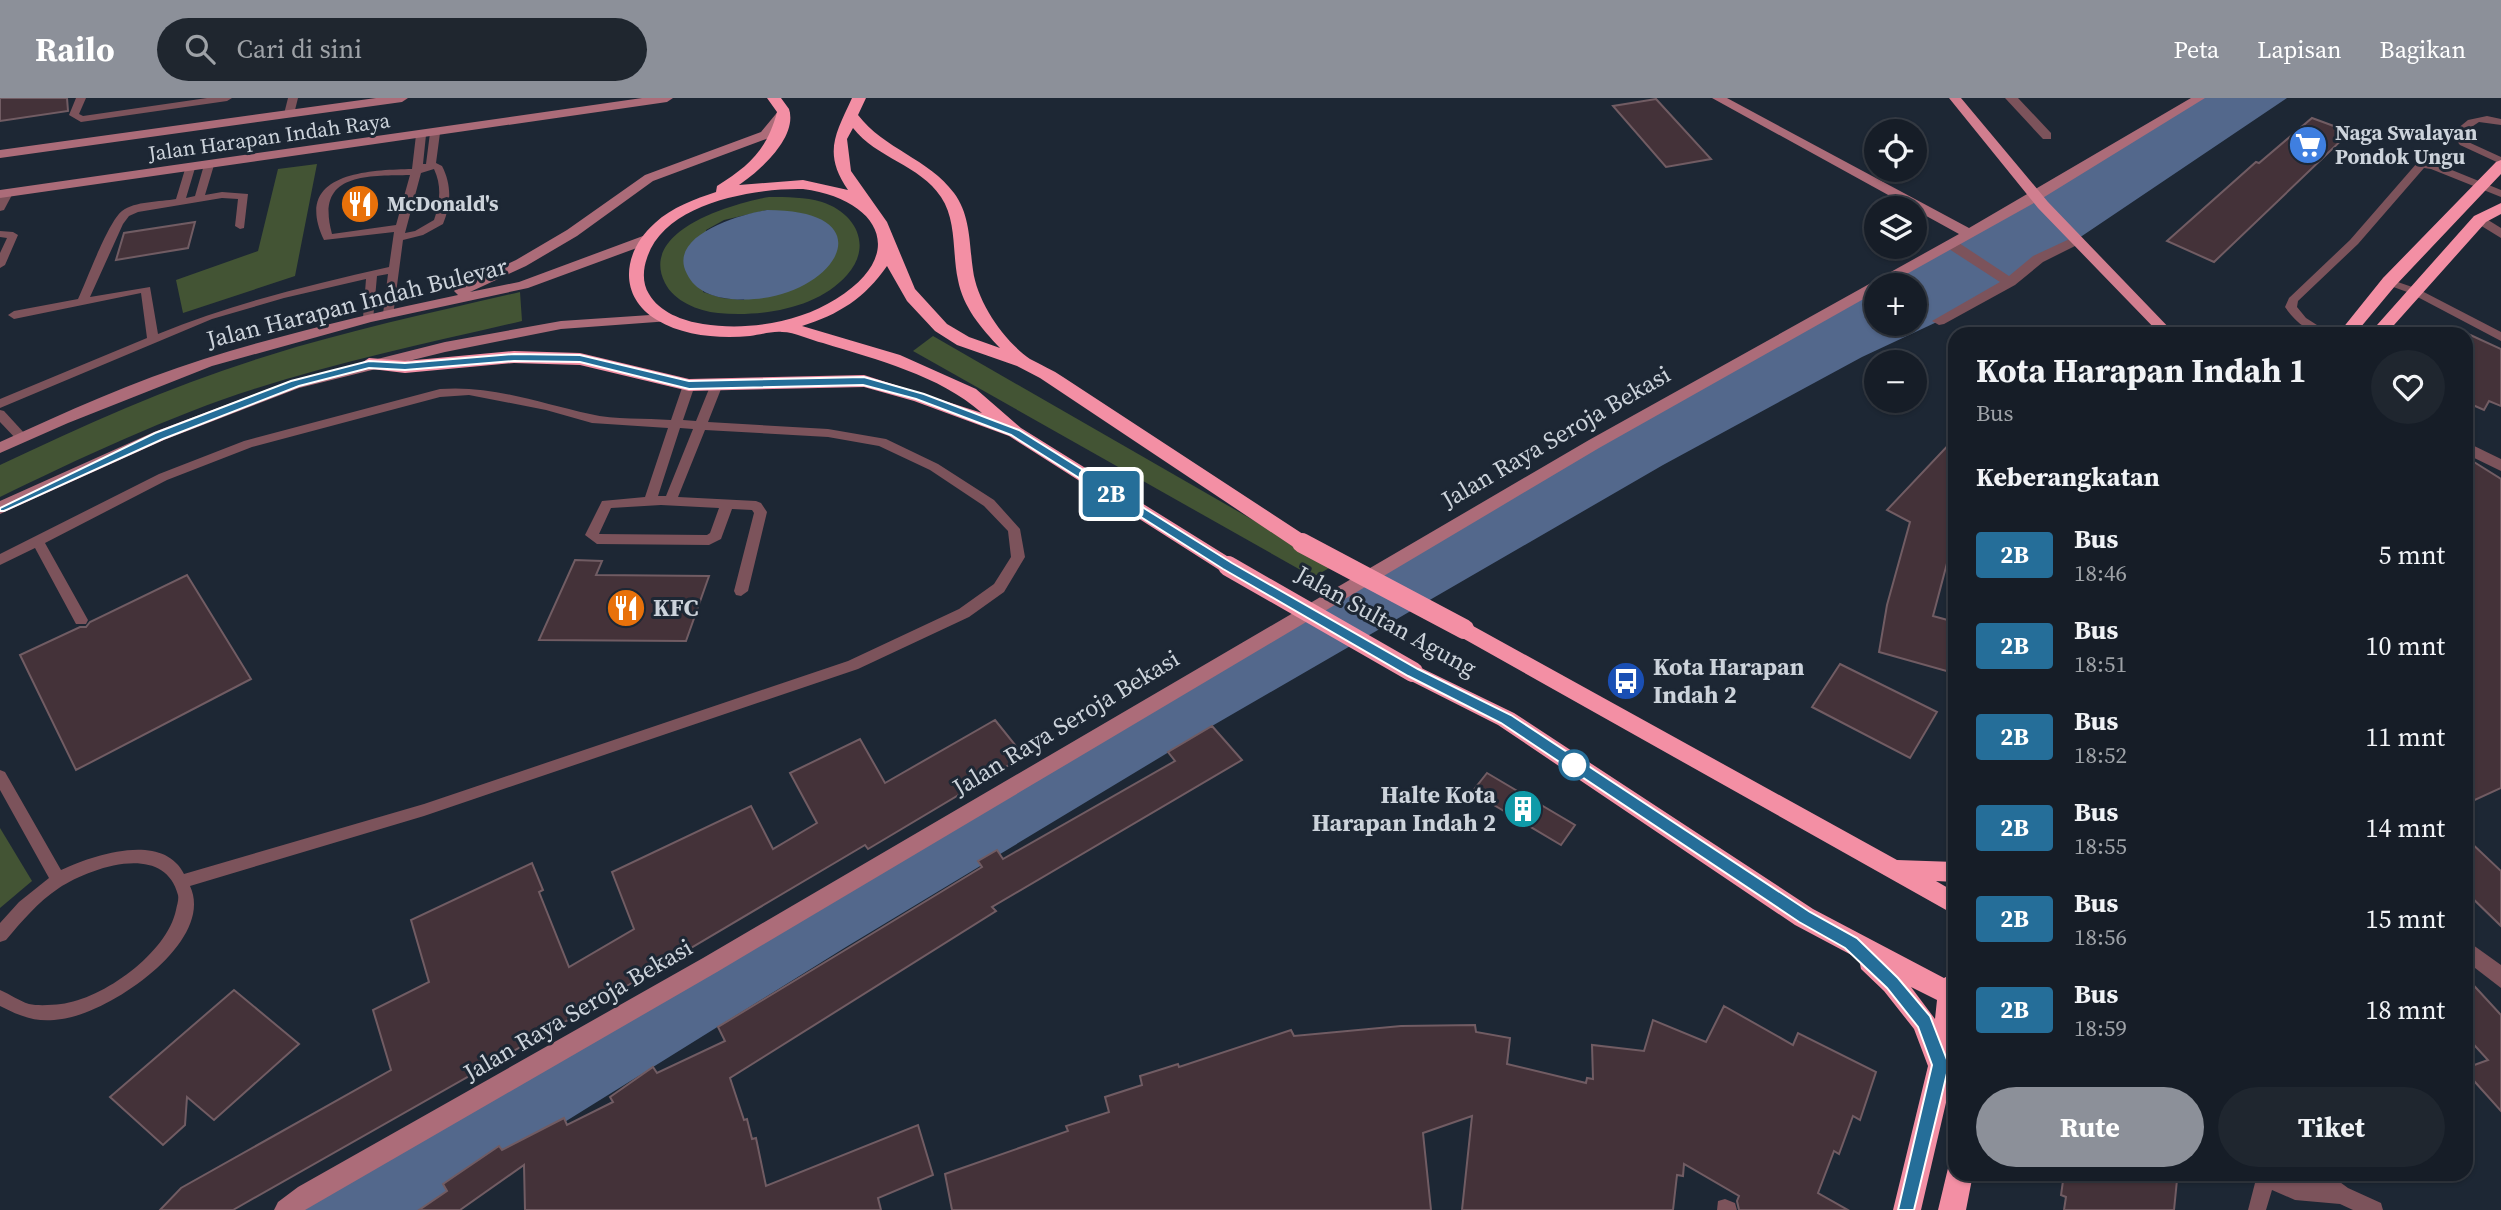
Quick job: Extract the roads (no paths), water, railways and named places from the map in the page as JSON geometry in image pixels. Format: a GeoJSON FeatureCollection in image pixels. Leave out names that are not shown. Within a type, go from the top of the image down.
{"type":"FeatureCollection","features":[{"type":"Feature","properties":{"kind":"highway"},"geometry":{"type":"LineString","coordinates":[[774,98],[784,112],[771,154],[706,200],[673,217],[648,239],[636,260],[635,282],[644,302],[665,317],[689,327],[718,332],[783,326],[825,312],[859,290],[880,265],[886,243],[881,222],[867,207],[843,171],[840,139],[859,98]]}},
{"type":"Feature","properties":{"kind":"highway"},"geometry":{"type":"LineString","coordinates":[[851,116],[866,135],[931,177],[949,196],[961,222],[961,246],[969,293],[980,314],[1024,362]]}},
{"type":"Feature","properties":{"kind":"highway"},"geometry":{"type":"LineString","coordinates":[[2352,327],[2389,282],[2501,163]]}},
{"type":"Feature","properties":{"kind":"highway"},"geometry":{"type":"LineString","coordinates":[[706,200],[744,188],[778,184],[810,185],[839,192],[867,207]]}},
{"type":"Feature","properties":{"kind":"highway"},"geometry":{"type":"LineString","coordinates":[[2383,327],[2480,219],[2501,208]]}},
{"type":"Feature","properties":{"kind":"highway","name":"Jalan Sultan Agung"},"geometry":{"type":"LineString","coordinates":[[886,243],[900,277],[930,318],[968,346],[1024,362],[1302,543],[1464,629],[1884,867],[1948,900]]}},
{"type":"Feature","properties":{"kind":"highway","name":"Jalan Sultan Agung"},"geometry":{"type":"LineString","coordinates":[[783,326],[894,359],[970,393],[1015,432],[1228,566],[1413,672],[1506,719],[1804,917],[1851,943],[1948,989]]}},
{"type":"Feature","properties":{"kind":"highway"},"geometry":{"type":"LineString","coordinates":[[369,364],[405,367],[514,357],[580,359],[689,385],[864,381],[920,397],[1015,432]]}},
{"type":"Feature","properties":{"kind":"highway"},"geometry":{"type":"LineString","coordinates":[[1884,867],[1948,872]]}},
{"type":"Feature","properties":{"kind":"highway"},"geometry":{"type":"LineString","coordinates":[[1851,943],[1893,983],[1924,1022],[1941,1065]]}},
{"type":"Feature","properties":{"kind":"highway","name":"Jalan Sultan Agung"},"geometry":{"type":"LineString","coordinates":[[1907,1210],[1948,1037]]}},
{"type":"Feature","properties":{"kind":"highway"},"geometry":{"type":"LineString","coordinates":[[1952,1210],[1958,1181]]}},
{"type":"Feature","properties":{"kind":"main road"},"geometry":{"type":"LineString","coordinates":[[1955,98],[2076,240],[2161,327]]}},
{"type":"Feature","properties":{"kind":"street","name":"Jalan Harapan Indah Raya"},"geometry":{"type":"LineString","coordinates":[[0,154],[402,98]]}},
{"type":"Feature","properties":{"kind":"street","name":"Jalan Harapan Indah Raya"},"geometry":{"type":"LineString","coordinates":[[4,194],[667,98]]}},
{"type":"Feature","properties":{"kind":"street"},"geometry":{"type":"LineString","coordinates":[[1718,98],[1970,234]]}},
{"type":"Feature","properties":{"kind":"street"},"geometry":{"type":"LineString","coordinates":[[2011,98],[2048,136]]}},
{"type":"Feature","properties":{"kind":"street","name":"Jalan Raya Seroja Bekasi"},"geometry":{"type":"LineString","coordinates":[[1902,273],[1954,246],[1970,234],[2040,200],[2199,98]]}},
{"type":"Feature","properties":{"kind":"street"},"geometry":{"type":"LineString","coordinates":[[425,305],[521,263],[572,233],[649,178],[765,135],[784,112]]}},
{"type":"Feature","properties":{"kind":"street"},"geometry":{"type":"LineString","coordinates":[[2480,219],[2501,234]]}},
{"type":"Feature","properties":{"kind":"street","name":"Jalan Harapan Indah Bulevar"},"geometry":{"type":"LineString","coordinates":[[0,448],[206,363],[369,318],[523,285],[648,239]]}},
{"type":"Feature","properties":{"kind":"street"},"geometry":{"type":"LineString","coordinates":[[1939,321],[2010,282],[2038,259],[2076,240]]}},
{"type":"Feature","properties":{"kind":"street"},"geometry":{"type":"LineString","coordinates":[[1954,246],[1989,266],[2010,282]]}},
{"type":"Feature","properties":{"kind":"street","name":"Jalan Raya Seroja Bekasi"},"geometry":{"type":"LineString","coordinates":[[286,1210],[306,1195],[721,959],[1594,444],[1864,293]]}},
{"type":"Feature","properties":{"kind":"street"},"geometry":{"type":"LineString","coordinates":[[0,508],[183,426],[295,384],[369,364],[561,325],[665,317]]}},
{"type":"Feature","properties":{"kind":"street"},"geometry":{"type":"LineString","coordinates":[[2473,451],[2501,466]]}},
{"type":"Feature","properties":{"kind":"street"},"geometry":{"type":"LineString","coordinates":[[2473,955],[2501,978]]}},
{"type":"Feature","properties":{"kind":"lane"},"geometry":{"type":"LineString","coordinates":[[81,98],[74,115],[81,119],[227,98]]}},
{"type":"Feature","properties":{"kind":"lane"},"geometry":{"type":"LineString","coordinates":[[289,114],[293,98]]}},
{"type":"Feature","properties":{"kind":"lane"},"geometry":{"type":"LineString","coordinates":[[2501,122],[2483,117],[2475,118],[2456,134],[2463,144],[2501,163]]}},
{"type":"Feature","properties":{"kind":"lane"},"geometry":{"type":"LineString","coordinates":[[431,166],[435,133]]}},
{"type":"Feature","properties":{"kind":"lane"},"geometry":{"type":"LineString","coordinates":[[389,314],[399,233],[417,170],[421,135]]}},
{"type":"Feature","properties":{"kind":"lane"},"geometry":{"type":"LineString","coordinates":[[199,199],[209,165]]}},
{"type":"Feature","properties":{"kind":"lane"},"geometry":{"type":"LineString","coordinates":[[2311,327],[2294,312],[2291,307],[2293,300],[2354,242],[2421,165],[2433,166],[2501,194]]}},
{"type":"Feature","properties":{"kind":"lane"},"geometry":{"type":"LineString","coordinates":[[431,166],[440,170],[446,201],[439,222],[419,233],[328,238],[323,210],[327,190],[335,183],[417,170],[431,166]]}},
{"type":"Feature","properties":{"kind":"lane"},"geometry":{"type":"LineString","coordinates":[[180,202],[190,168]]}},
{"type":"Feature","properties":{"kind":"lane"},"geometry":{"type":"LineString","coordinates":[[0,208],[4,194]]}},
{"type":"Feature","properties":{"kind":"lane"},"geometry":{"type":"LineString","coordinates":[[83,300],[125,214],[135,209],[199,199],[244,196],[240,226]]}},
{"type":"Feature","properties":{"kind":"lane"},"geometry":{"type":"LineString","coordinates":[[0,234],[13,235],[0,265]]}},
{"type":"Feature","properties":{"kind":"lane"},"geometry":{"type":"LineString","coordinates":[[0,404],[208,317],[281,295],[394,269]]}},
{"type":"Feature","properties":{"kind":"lane"},"geometry":{"type":"LineString","coordinates":[[369,318],[372,274]]}},
{"type":"Feature","properties":{"kind":"lane"},"geometry":{"type":"LineString","coordinates":[[2389,282],[2414,291],[2501,337]]}},
{"type":"Feature","properties":{"kind":"lane"},"geometry":{"type":"LineString","coordinates":[[14,315],[146,289],[153,339]]}},
{"type":"Feature","properties":{"kind":"lane"},"geometry":{"type":"LineString","coordinates":[[670,501],[717,384]]}},
{"type":"Feature","properties":{"kind":"lane"},"geometry":{"type":"LineString","coordinates":[[650,500],[678,424],[689,385]]}},
{"type":"Feature","properties":{"kind":"lane"},"geometry":{"type":"LineString","coordinates":[[0,561],[163,477],[248,444],[440,393],[469,391],[547,406],[592,419],[828,433],[882,442],[934,467],[989,503],[1014,529],[1018,557],[999,587],[964,613],[853,665],[424,810],[184,881]]}},
{"type":"Feature","properties":{"kind":"lane"},"geometry":{"type":"LineString","coordinates":[[0,414],[22,438]]}},
{"type":"Feature","properties":{"kind":"lane"},"geometry":{"type":"LineString","coordinates":[[727,504],[716,536],[709,540],[597,539],[592,535],[607,504],[650,500],[727,504],[756,506],[761,512],[741,591]]}},
{"type":"Feature","properties":{"kind":"lane"},"geometry":{"type":"LineString","coordinates":[[37,540],[81,620]]}},
{"type":"Feature","properties":{"kind":"lane"},"geometry":{"type":"LineString","coordinates":[[0,776],[58,879]]}},
{"type":"Feature","properties":{"kind":"lane"},"geometry":{"type":"LineString","coordinates":[[0,935],[24,904],[58,879],[97,861],[136,855],[166,862],[184,881],[186,906],[176,935],[153,964],[120,990],[83,1007],[46,1015],[13,1010],[0,998]]}},
{"type":"Feature","properties":{"kind":"lane"},"geometry":{"type":"LineString","coordinates":[[2257,1210],[2260,1181]]}},
{"type":"Feature","properties":{"kind":"lane"},"geometry":{"type":"LineString","coordinates":[[2272,1181],[2295,1191],[2342,1195]]}},
{"type":"Feature","properties":{"kind":"lane"},"geometry":{"type":"LineString","coordinates":[[2323,1181],[2342,1195],[2374,1210]]}},
{"type":"Feature","properties":{"kind":"water"},"geometry":{"type":"Polygon","coordinates":[[[2200,98],[2287,98],[2076,240],[1927,327],[1927,273],[1898,273],[2036,196],[2200,98]]]}},
{"type":"Feature","properties":{"kind":"water"},"geometry":{"type":"Polygon","coordinates":[[[767,210],[807,214],[830,225],[838,241],[834,258],[819,275],[796,289],[766,298],[731,299],[711,295],[690,280],[683,260],[687,248],[696,238],[725,222],[767,210]]]}},
{"type":"Feature","properties":{"kind":"water"},"geometry":{"type":"Polygon","coordinates":[[[1864,293],[1864,336],[1907,336],[1877,350],[1864,350],[1864,356],[1663,465],[1212,726],[846,947],[423,1210],[286,1210],[1864,293]]]}},
{"type":"Feature","properties":{"kind":"place","name":"Naga Swalayan Pondok Ungu"},"geometry":{"type":"Point","coordinates":[2308,145]}},
{"type":"Feature","properties":{"kind":"place","name":"McDonald's"},"geometry":{"type":"Point","coordinates":[360,204]}},
{"type":"Feature","properties":{"kind":"place","name":"KFC"},"geometry":{"type":"Point","coordinates":[626,608]}},
{"type":"Feature","properties":{"kind":"place","name":"Kota Harapan Indah 2"},"geometry":{"type":"Point","coordinates":[1626,681]}},
{"type":"Feature","properties":{"kind":"place","name":"Halte Kota Harapan Indah 2"},"geometry":{"type":"Point","coordinates":[1523,809]}}]}
